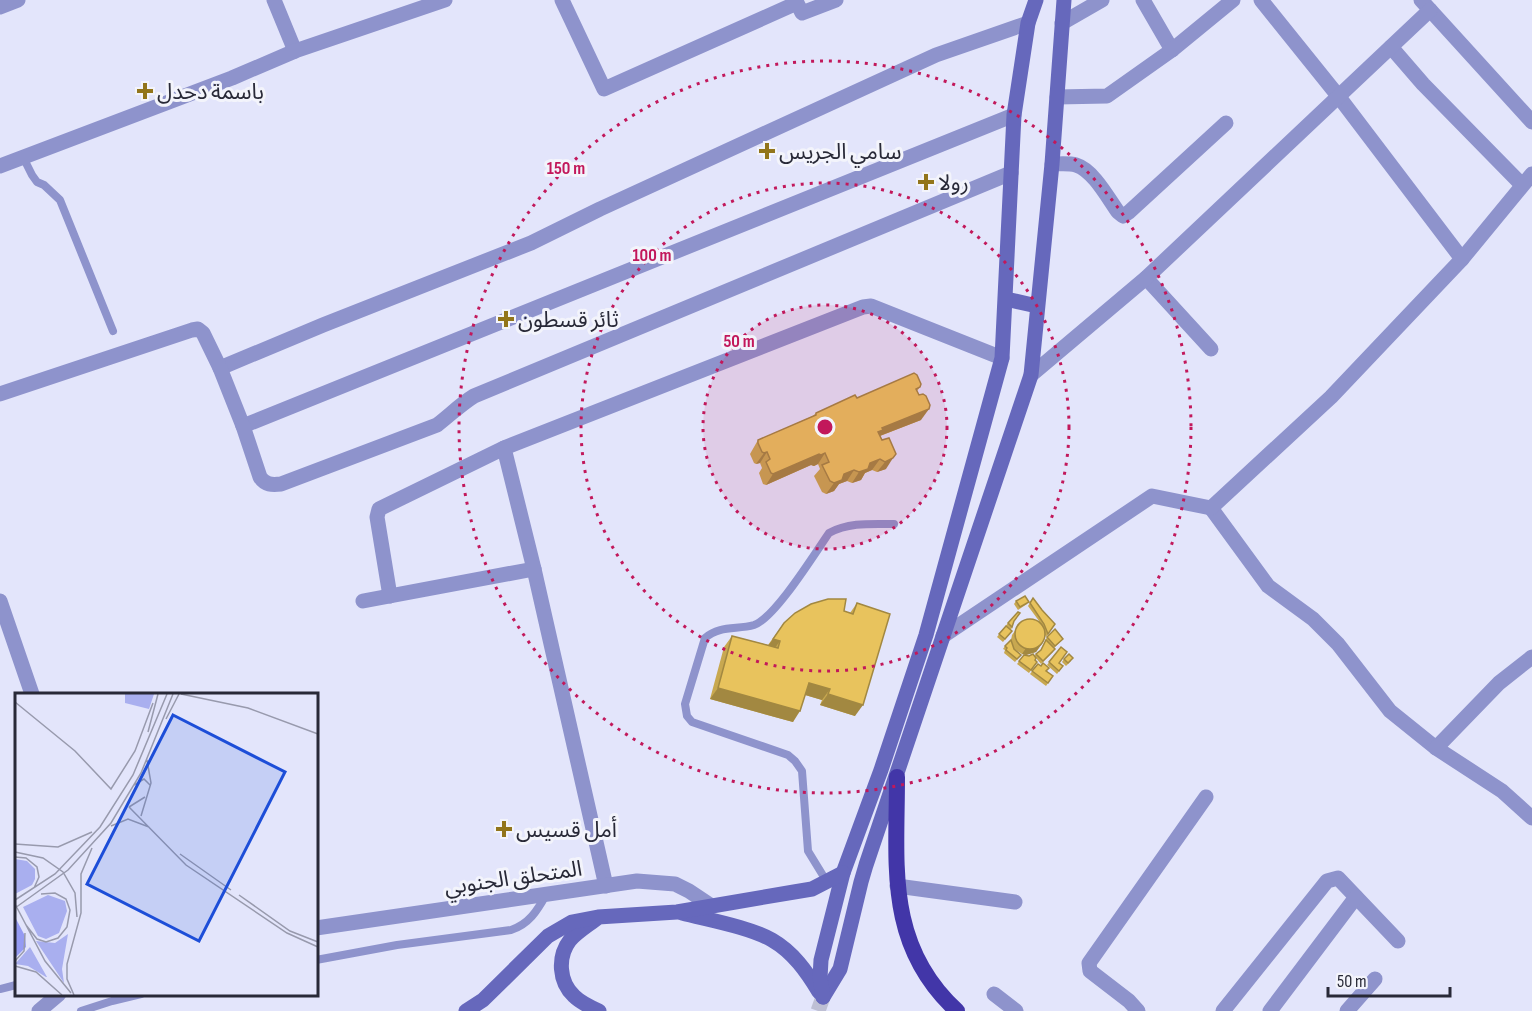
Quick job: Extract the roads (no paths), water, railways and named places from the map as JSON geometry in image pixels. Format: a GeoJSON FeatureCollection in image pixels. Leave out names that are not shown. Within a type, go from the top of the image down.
{"type":"FeatureCollection","features":[{"type":"Feature","properties":{"kind":"highway"},"geometry":{"type":"LineString","coordinates":[[897,777],[897,886],[903,924],[916,959],[937,990],[957,1011]]}},
{"type":"Feature","properties":{"kind":"main road"},"geometry":{"type":"LineString","coordinates":[[823,997],[820,978],[821,960],[843,873],[881,770],[926,635],[1002,358],[1014,115],[1028,23],[1036,0]]}},
{"type":"Feature","properties":{"kind":"main road"},"geometry":{"type":"LineString","coordinates":[[823,997],[840,969],[861,882],[1031,375],[1052,164],[1064,0]]}},
{"type":"Feature","properties":{"kind":"main road"},"geometry":{"type":"LineString","coordinates":[[1006,299],[1037,306]]}},
{"type":"Feature","properties":{"kind":"main road"},"geometry":{"type":"LineString","coordinates":[[466,1011],[483,1000],[548,936],[572,922],[598,917],[677,912],[812,889],[843,873]]}},
{"type":"Feature","properties":{"kind":"main road"},"geometry":{"type":"LineString","coordinates":[[677,912],[753,932],[772,940],[798,961],[823,997]]}},
{"type":"Feature","properties":{"kind":"main road"},"geometry":{"type":"LineString","coordinates":[[598,917],[565,948],[561,967],[562,977],[573,995],[599,1011]]}},
{"type":"Feature","properties":{"kind":"street"},"geometry":{"type":"LineString","coordinates":[[0,7],[18,0]]}},
{"type":"Feature","properties":{"kind":"street"},"geometry":{"type":"LineString","coordinates":[[274,0],[295,51]]}},
{"type":"Feature","properties":{"kind":"street"},"geometry":{"type":"LineString","coordinates":[[0,166],[232,78],[295,51],[445,0]]}},
{"type":"Feature","properties":{"kind":"street"},"geometry":{"type":"LineString","coordinates":[[562,0],[604,89],[796,1],[802,14],[836,0]]}},
{"type":"Feature","properties":{"kind":"street"},"geometry":{"type":"LineString","coordinates":[[1062,23],[1102,0]]}},
{"type":"Feature","properties":{"kind":"street"},"geometry":{"type":"LineString","coordinates":[[1143,0],[1172,50]]}},
{"type":"Feature","properties":{"kind":"street"},"geometry":{"type":"LineString","coordinates":[[1057,97],[1107,96],[1172,50],[1233,0]]}},
{"type":"Feature","properties":{"kind":"street"},"geometry":{"type":"LineString","coordinates":[[1261,0],[1339,97],[1462,259]]}},
{"type":"Feature","properties":{"kind":"street"},"geometry":{"type":"LineString","coordinates":[[1031,375],[1146,278],[1391,47],[1426,5],[1532,122]]}},
{"type":"Feature","properties":{"kind":"street"},"geometry":{"type":"LineString","coordinates":[[220,368],[322,325],[531,243],[936,55],[1028,23]]}},
{"type":"Feature","properties":{"kind":"street"},"geometry":{"type":"LineString","coordinates":[[1211,508],[1331,398],[1462,259],[1527,180],[1424,84],[1391,47]]}},
{"type":"Feature","properties":{"kind":"street"},"geometry":{"type":"LineString","coordinates":[[243,426],[1014,115]]}},
{"type":"Feature","properties":{"kind":"street"},"geometry":{"type":"LineString","coordinates":[[1052,164],[1073,164],[1089,172],[1118,213],[1123,216],[1226,123]]}},
{"type":"Feature","properties":{"kind":"street"},"geometry":{"type":"LineString","coordinates":[[0,394],[195,329],[203,333],[220,368],[260,477],[268,484],[281,484],[437,425],[474,396],[1011,173]]}},
{"type":"Feature","properties":{"kind":"street"},"geometry":{"type":"LineString","coordinates":[[1146,278],[1210,349]]}},
{"type":"Feature","properties":{"kind":"street"},"geometry":{"type":"LineString","coordinates":[[390,596],[377,517],[379,509],[504,448],[863,307],[871,306],[1002,358]]}},
{"type":"Feature","properties":{"kind":"street"},"geometry":{"type":"LineString","coordinates":[[504,448],[606,886]]}},
{"type":"Feature","properties":{"kind":"street"},"geometry":{"type":"LineString","coordinates":[[943,636],[1152,496],[1211,508],[1268,586],[1313,619],[1338,644],[1390,711],[1436,748],[1502,790],[1532,818]]}},
{"type":"Feature","properties":{"kind":"street"},"geometry":{"type":"LineString","coordinates":[[363,601],[534,569]]}},
{"type":"Feature","properties":{"kind":"street"},"geometry":{"type":"LineString","coordinates":[[0,601],[32,693]]}},
{"type":"Feature","properties":{"kind":"street"},"geometry":{"type":"LineString","coordinates":[[1436,748],[1499,683],[1532,657]]}},
{"type":"Feature","properties":{"kind":"street"},"geometry":{"type":"LineString","coordinates":[[1138,1011],[1129,1001],[1090,971],[1089,963],[1206,797]]}},
{"type":"Feature","properties":{"kind":"street"},"geometry":{"type":"LineString","coordinates":[[1223,1011],[1327,880],[1338,878],[1398,941]]}},
{"type":"Feature","properties":{"kind":"street","name":"المتحلق الجنوبي"},"geometry":{"type":"LineString","coordinates":[[318,928],[637,881],[675,884],[710,905]]}},
{"type":"Feature","properties":{"kind":"street"},"geometry":{"type":"LineString","coordinates":[[897,886],[1015,902]]}},
{"type":"Feature","properties":{"kind":"street"},"geometry":{"type":"LineString","coordinates":[[1270,1011],[1356,897]]}},
{"type":"Feature","properties":{"kind":"street"},"geometry":{"type":"LineString","coordinates":[[1347,1011],[1375,979]]}},
{"type":"Feature","properties":{"kind":"street"},"geometry":{"type":"LineString","coordinates":[[994,994],[1016,1011]]}},
{"type":"Feature","properties":{"kind":"street"},"geometry":{"type":"LineString","coordinates":[[39,1011],[57,996]]}},
{"type":"Feature","properties":{"kind":"lane"},"geometry":{"type":"LineString","coordinates":[[23,157],[37,182],[44,185],[60,200],[112,331]]}},
{"type":"Feature","properties":{"kind":"lane"},"geometry":{"type":"LineString","coordinates":[[827,882],[808,851],[802,771],[795,761],[788,755],[692,722],[687,716],[685,705],[705,638],[718,630],[754,625],[765,618],[779,603],[829,533],[840,527],[859,524],[894,524]]}},
{"type":"Feature","properties":{"kind":"lane"},"geometry":{"type":"LineString","coordinates":[[318,960],[397,945],[511,930],[526,922],[534,914],[546,894]]}},
{"type":"Feature","properties":{"kind":"lane"},"geometry":{"type":"LineString","coordinates":[[0,989],[15,985]]}},
{"type":"Feature","properties":{"kind":"lane"},"geometry":{"type":"LineString","coordinates":[[81,1011],[133,996]]}},
{"type":"Feature","properties":{"kind":"tunnel"},"geometry":{"type":"LineString","coordinates":[[818,1011],[823,997]]}},
{"type":"Feature","properties":{"kind":"place","name":"باسمة دحدل"},"geometry":{"type":"Point","coordinates":[145,91]}},
{"type":"Feature","properties":{"kind":"place","name":"سامي الجريس"},"geometry":{"type":"Point","coordinates":[767,151]}},
{"type":"Feature","properties":{"kind":"place","name":"رولا"},"geometry":{"type":"Point","coordinates":[926,182]}},
{"type":"Feature","properties":{"kind":"place","name":"ثائر قسطون"},"geometry":{"type":"Point","coordinates":[506,319]}},
{"type":"Feature","properties":{"kind":"place","name":"أمل قسيس"},"geometry":{"type":"Point","coordinates":[504,829]}}]}
